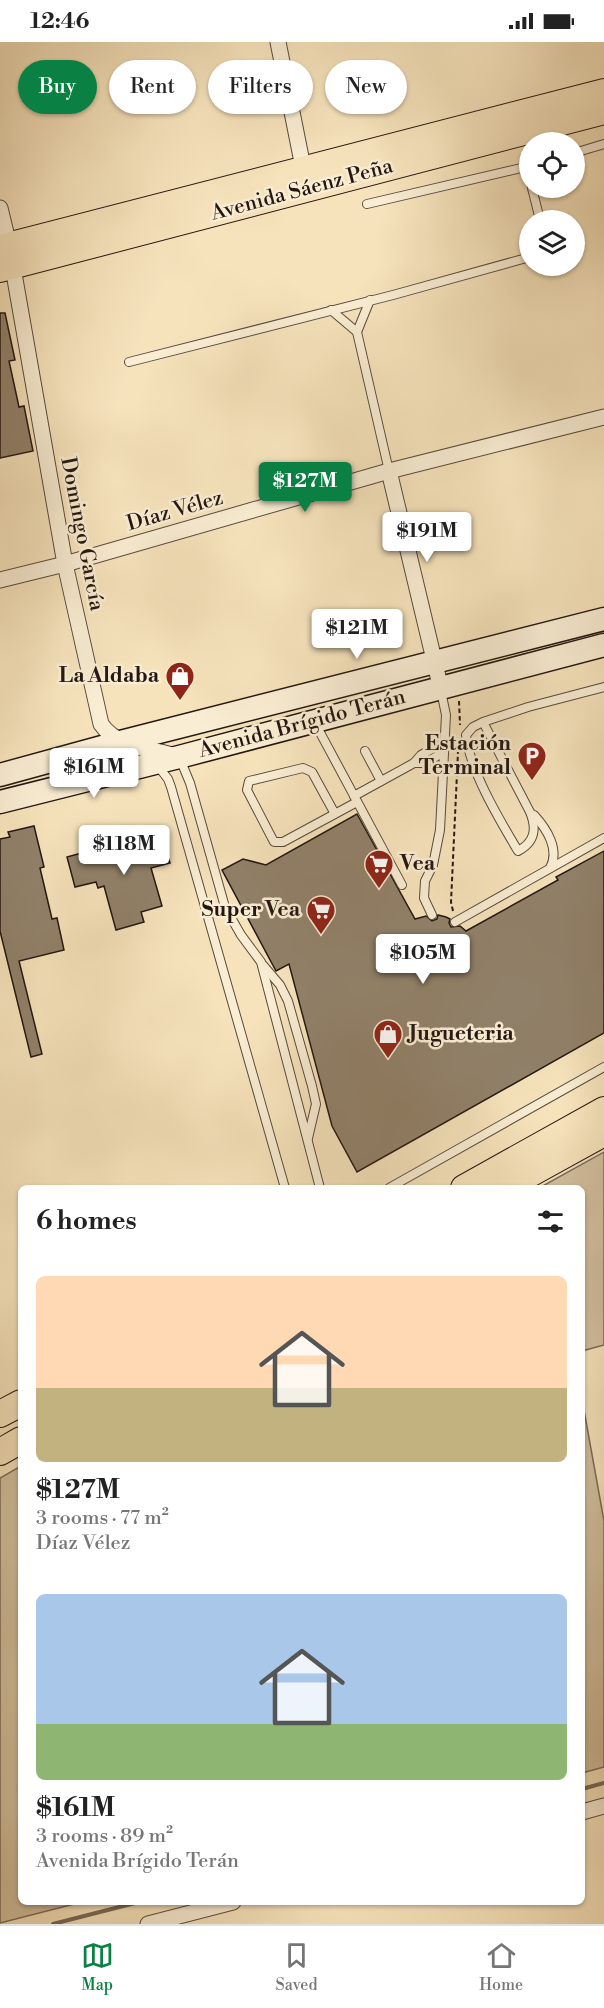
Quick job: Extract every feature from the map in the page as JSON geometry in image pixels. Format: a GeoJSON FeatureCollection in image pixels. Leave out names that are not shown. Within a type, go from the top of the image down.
{"type":"FeatureCollection","features":[{"type":"Feature","properties":{"kind":"main road","name":"Avenida Sáenz Peña"},"geometry":{"type":"LineString","coordinates":[[5,257],[305,179],[604,92]]}},
{"type":"Feature","properties":{"kind":"main road","name":"Avenida Sáenz Peña"},"geometry":{"type":"LineString","coordinates":[[305,179],[604,111]]}},
{"type":"Feature","properties":{"kind":"main road","name":"Avenida Brígido Terán"},"geometry":{"type":"LineString","coordinates":[[0,775],[120,742],[604,619]]}},
{"type":"Feature","properties":{"kind":"main road","name":"Avenida Brígido Terán"},"geometry":{"type":"LineString","coordinates":[[0,802],[314,721],[450,695],[604,645]]}},
{"type":"Feature","properties":{"kind":"main road"},"geometry":{"type":"LineString","coordinates":[[469,1185],[604,1110]]}},
{"type":"Feature","properties":{"kind":"main road"},"geometry":{"type":"LineString","coordinates":[[510,1185],[604,1134]]}},
{"type":"Feature","properties":{"kind":"main road"},"geometry":{"type":"LineString","coordinates":[[0,1412],[18,1404]]}},
{"type":"Feature","properties":{"kind":"main road"},"geometry":{"type":"LineString","coordinates":[[0,1452],[18,1442]]}},
{"type":"Feature","properties":{"kind":"street"},"geometry":{"type":"LineString","coordinates":[[278,42],[305,179]]}},
{"type":"Feature","properties":{"kind":"street","name":"Domingo García"},"geometry":{"type":"LineString","coordinates":[[0,208],[5,257],[65,564],[101,724],[107,733],[120,742]]}},
{"type":"Feature","properties":{"kind":"street","name":"Díaz Vélez"},"geometry":{"type":"LineString","coordinates":[[0,580],[65,564],[389,471],[604,417]]}},
{"type":"Feature","properties":{"kind":"street"},"geometry":{"type":"LineString","coordinates":[[389,471],[434,662],[450,695]]}},
{"type":"Feature","properties":{"kind":"street"},"geometry":{"type":"LineString","coordinates":[[120,742],[179,757]]}},
{"type":"Feature","properties":{"kind":"street"},"geometry":{"type":"LineString","coordinates":[[585,1811],[604,1806]]}},
{"type":"Feature","properties":{"kind":"street"},"geometry":{"type":"LineString","coordinates":[[148,1924],[221,1905]]}},
{"type":"Feature","properties":{"kind":"lane"},"geometry":{"type":"LineString","coordinates":[[585,150],[604,144]]}},
{"type":"Feature","properties":{"kind":"lane"},"geometry":{"type":"LineString","coordinates":[[367,204],[519,168]]}},
{"type":"Feature","properties":{"kind":"lane"},"geometry":{"type":"LineString","coordinates":[[129,362],[519,260]]}},
{"type":"Feature","properties":{"kind":"lane"},"geometry":{"type":"LineString","coordinates":[[370,300],[357,332],[389,471]]}},
{"type":"Feature","properties":{"kind":"lane"},"geometry":{"type":"LineString","coordinates":[[332,310],[357,332]]}},
{"type":"Feature","properties":{"kind":"lane"},"geometry":{"type":"LineString","coordinates":[[483,722],[535,824],[533,839],[526,847],[518,851],[497,814],[468,749],[466,735],[473,727],[483,722],[528,707],[604,687]]}},
{"type":"Feature","properties":{"kind":"lane"},"geometry":{"type":"LineString","coordinates":[[432,915],[424,898],[425,881],[438,848],[446,715],[450,695]]}},
{"type":"Feature","properties":{"kind":"lane"},"geometry":{"type":"LineString","coordinates":[[314,721],[402,885]]}},
{"type":"Feature","properties":{"kind":"lane"},"geometry":{"type":"LineString","coordinates":[[335,814],[312,772],[308,769],[303,768],[249,782],[247,785],[247,790],[274,842],[283,842],[335,814],[381,781],[414,763],[421,755],[445,742]]}},
{"type":"Feature","properties":{"kind":"lane"},"geometry":{"type":"LineString","coordinates":[[365,751],[381,781]]}},
{"type":"Feature","properties":{"kind":"lane"},"geometry":{"type":"LineString","coordinates":[[414,763],[424,763],[444,752]]}},
{"type":"Feature","properties":{"kind":"lane"},"geometry":{"type":"LineString","coordinates":[[179,757],[189,783],[225,906],[241,936],[280,985],[288,1001],[316,1104],[308,1140]]}},
{"type":"Feature","properties":{"kind":"lane"},"geometry":{"type":"LineString","coordinates":[[155,763],[163,771],[171,787],[284,1185]]}},
{"type":"Feature","properties":{"kind":"lane"},"geometry":{"type":"LineString","coordinates":[[530,812],[542,824],[553,847],[553,862],[549,870]]}},
{"type":"Feature","properties":{"kind":"lane"},"geometry":{"type":"LineString","coordinates":[[455,922],[604,838]]}},
{"type":"Feature","properties":{"kind":"lane"},"geometry":{"type":"LineString","coordinates":[[261,962],[319,1185]]}},
{"type":"Feature","properties":{"kind":"lane"},"geometry":{"type":"LineString","coordinates":[[394,1185],[604,1067]]}},
{"type":"Feature","properties":{"kind":"lane"},"geometry":{"type":"LineString","coordinates":[[0,1412],[18,1397]]}},
{"type":"Feature","properties":{"kind":"path"},"geometry":{"type":"LineString","coordinates":[[450,695],[460,724]]}},
{"type":"Feature","properties":{"kind":"path"},"geometry":{"type":"LineString","coordinates":[[455,922],[451,902],[458,748]]}},
{"type":"Feature","properties":{"kind":"shaded area"},"geometry":{"type":"Polygon","coordinates":[[[604,1152],[604,1345],[585,1350],[585,1185],[544,1185],[604,1152]]]}},
{"type":"Feature","properties":{"kind":"shaded area"},"geometry":{"type":"Polygon","coordinates":[[[585,1416],[604,1521],[604,1767],[585,1772],[585,1416]]]}},
{"type":"Feature","properties":{"kind":"shaded area"},"geometry":{"type":"Polygon","coordinates":[[[18,1468],[18,1905],[70,1905],[0,1923],[0,1478],[18,1468]]]}},
{"type":"Feature","properties":{"kind":"building"},"geometry":{"type":"Polygon","coordinates":[[[0,313],[5,313],[15,360],[9,361],[19,407],[24,406],[33,451],[0,458],[0,313]]]}},
{"type":"Feature","properties":{"kind":"building"},"geometry":{"type":"Polygon","coordinates":[[[357,814],[415,919],[426,916],[432,921],[437,919],[438,915],[450,919],[451,927],[460,926],[466,931],[558,880],[556,877],[604,851],[604,1033],[357,1172],[332,1126],[289,964],[276,971],[222,870],[243,859],[266,865],[357,814]]]}},
{"type":"Feature","properties":{"kind":"building"},"geometry":{"type":"Polygon","coordinates":[[[34,826],[44,867],[40,868],[52,919],[57,918],[64,950],[19,961],[42,1054],[31,1057],[0,931],[0,839],[10,837],[8,832],[34,826]]]}},
{"type":"Feature","properties":{"kind":"building"},"geometry":{"type":"Polygon","coordinates":[[[161,831],[170,863],[151,868],[162,906],[141,912],[144,922],[116,930],[104,886],[98,888],[96,882],[75,887],[67,857],[161,831]]]}},
{"type":"Feature","properties":{"kind":"waterway"},"geometry":{"type":"LineString","coordinates":[[585,1788],[604,1783]]}},
{"type":"Feature","properties":{"kind":"waterway"},"geometry":{"type":"LineString","coordinates":[[53,1924],[127,1905]]}},
{"type":"Feature","properties":{"kind":"place","name":"La Aldaba"},"geometry":{"type":"Point","coordinates":[180,702]}},
{"type":"Feature","properties":{"kind":"place","name":"Estación Terminal"},"geometry":{"type":"Point","coordinates":[532,782]}},
{"type":"Feature","properties":{"kind":"place","name":"Vea"},"geometry":{"type":"Point","coordinates":[379,890]}},
{"type":"Feature","properties":{"kind":"place","name":"Super Vea"},"geometry":{"type":"Point","coordinates":[321,936]}},
{"type":"Feature","properties":{"kind":"place","name":"Jugueteria"},"geometry":{"type":"Point","coordinates":[388,1060]}}]}
